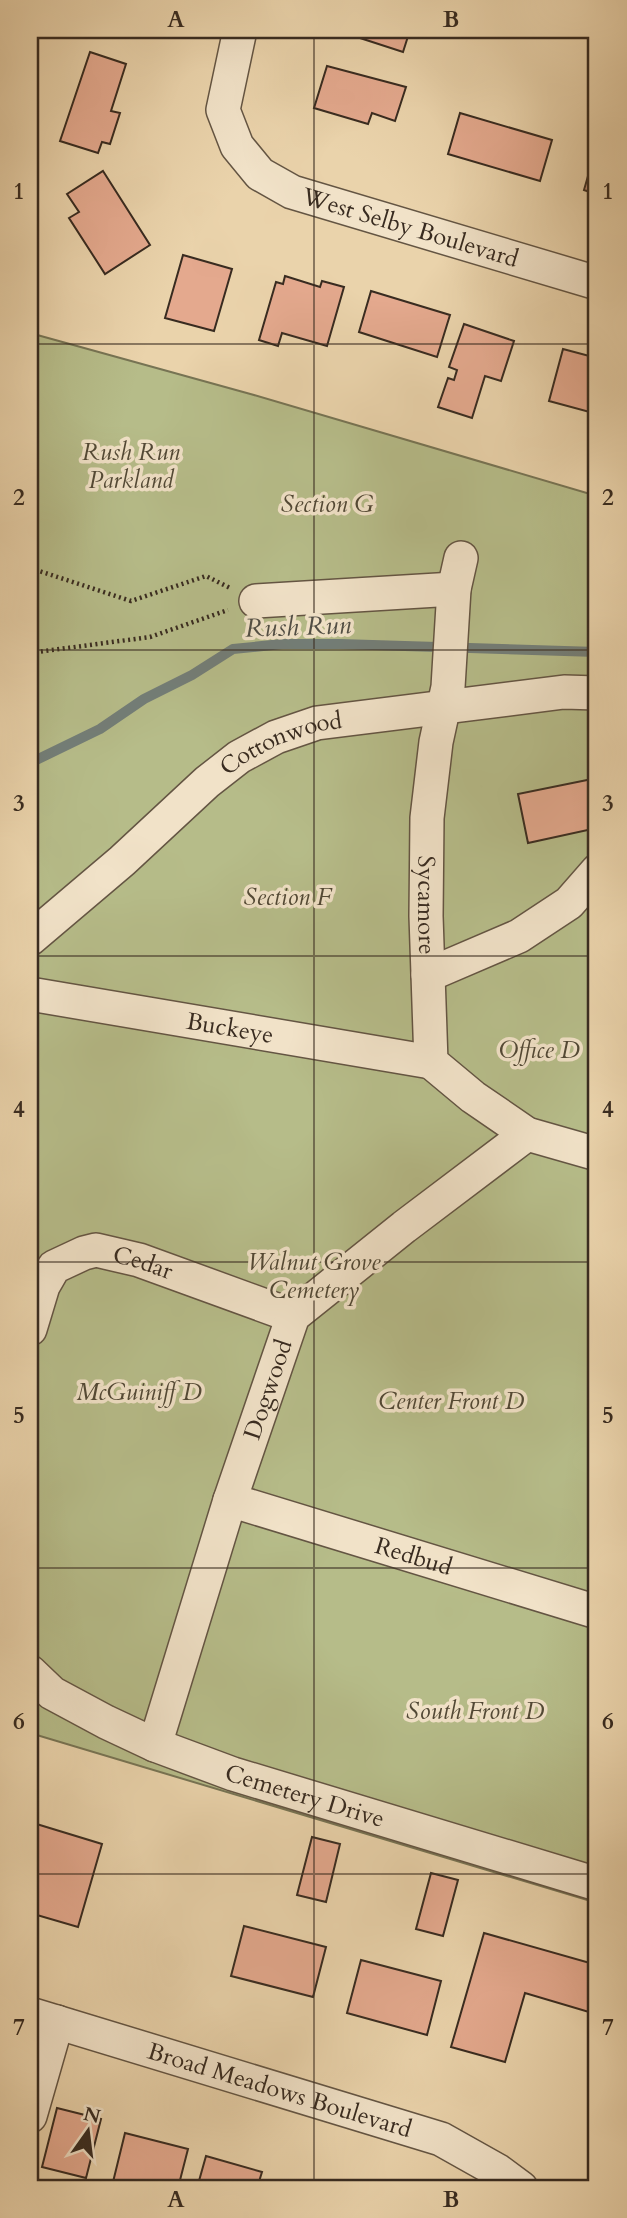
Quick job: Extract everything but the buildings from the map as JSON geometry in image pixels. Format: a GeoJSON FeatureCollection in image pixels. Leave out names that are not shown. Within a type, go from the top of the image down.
{"type":"FeatureCollection","features":[{"type":"Feature","properties":{"kind":"street","name":"West Selby Boulevard"},"geometry":{"type":"LineString","coordinates":[[240,30],[223,110],[237,146],[260,174],[292,192],[597,284]]}},
{"type":"Feature","properties":{"kind":"street","name":"Sycamore"},"geometry":{"type":"LineString","coordinates":[[256,601],[458,573],[448,687],[436,742],[427,818],[430,1062]]}},
{"type":"Feature","properties":{"kind":"street","name":"Cottonwood"},"geometry":{"type":"LineString","coordinates":[[30,939],[122,861],[207,782],[239,757],[276,737],[317,723],[565,692],[597,694]]}},
{"type":"Feature","properties":{"kind":"street"},"geometry":{"type":"LineString","coordinates":[[428,975],[519,936],[569,903],[597,871]]}},
{"type":"Feature","properties":{"kind":"street","name":"Buckeye"},"geometry":{"type":"LineString","coordinates":[[30,994],[430,1062]]}},
{"type":"Feature","properties":{"kind":"street"},"geometry":{"type":"LineString","coordinates":[[430,1062],[473,1097],[527,1135],[597,1154]]}},
{"type":"Feature","properties":{"kind":"street","name":"Dogwood"},"geometry":{"type":"LineString","coordinates":[[155,1745],[230,1500],[293,1316],[404,1227],[527,1135]]}},
{"type":"Feature","properties":{"kind":"street","name":"Cedar"},"geometry":{"type":"LineString","coordinates":[[30,1329],[43,1286],[54,1267],[96,1250],[152,1264],[293,1316]]}},
{"type":"Feature","properties":{"kind":"street","name":"Redbud"},"geometry":{"type":"LineString","coordinates":[[230,1500],[597,1612]]}},
{"type":"Feature","properties":{"kind":"street","name":"Cemetery Drive"},"geometry":{"type":"LineString","coordinates":[[37,1683],[106,1722],[155,1745],[244,1777],[597,1884]]}},
{"type":"Feature","properties":{"kind":"street"},"geometry":{"type":"LineString","coordinates":[[30,2116],[43,2018]]}},
{"type":"Feature","properties":{"kind":"street","name":"Broad Meadows Boulevard"},"geometry":{"type":"LineString","coordinates":[[43,2018],[442,2139],[498,2171],[521,2188]]}},
{"type":"Feature","properties":{"kind":"path"},"geometry":{"type":"LineString","coordinates":[[30,568],[131,601],[206,576],[256,601]]}},
{"type":"Feature","properties":{"kind":"path"},"geometry":{"type":"LineString","coordinates":[[30,650],[37,652],[150,637],[256,601]]}},
{"type":"Feature","properties":{"kind":"green space","name":"Walnut Grove Cemetery"},"geometry":{"type":"Polygon","coordinates":[[[30,333],[254,395],[597,496],[597,1903],[30,1733],[30,333]]]}},
{"type":"Feature","properties":{"kind":"waterway","name":"Rush Run"},"geometry":{"type":"LineString","coordinates":[[30,763],[100,729],[144,699],[192,675],[233,649],[282,644],[340,644],[597,652]]}},
{"type":"Feature","properties":{"kind":"park label","name":"Rush Run Parkland"},"geometry":{"type":"Point","coordinates":[131,466]}},
{"type":"Feature","properties":{"kind":"park label","name":"Section G"},"geometry":{"type":"Point","coordinates":[327,504]}},
{"type":"Feature","properties":{"kind":"park label","name":"Section F"},"geometry":{"type":"Point","coordinates":[288,897]}},
{"type":"Feature","properties":{"kind":"park label","name":"Office D"},"geometry":{"type":"Point","coordinates":[539,1050]}},
{"type":"Feature","properties":{"kind":"park label","name":"McGuiniff D"},"geometry":{"type":"Point","coordinates":[139,1392]}},
{"type":"Feature","properties":{"kind":"park label","name":"Center Front D"},"geometry":{"type":"Point","coordinates":[451,1401]}},
{"type":"Feature","properties":{"kind":"park label","name":"South Front D"},"geometry":{"type":"Point","coordinates":[475,1711]}}]}
